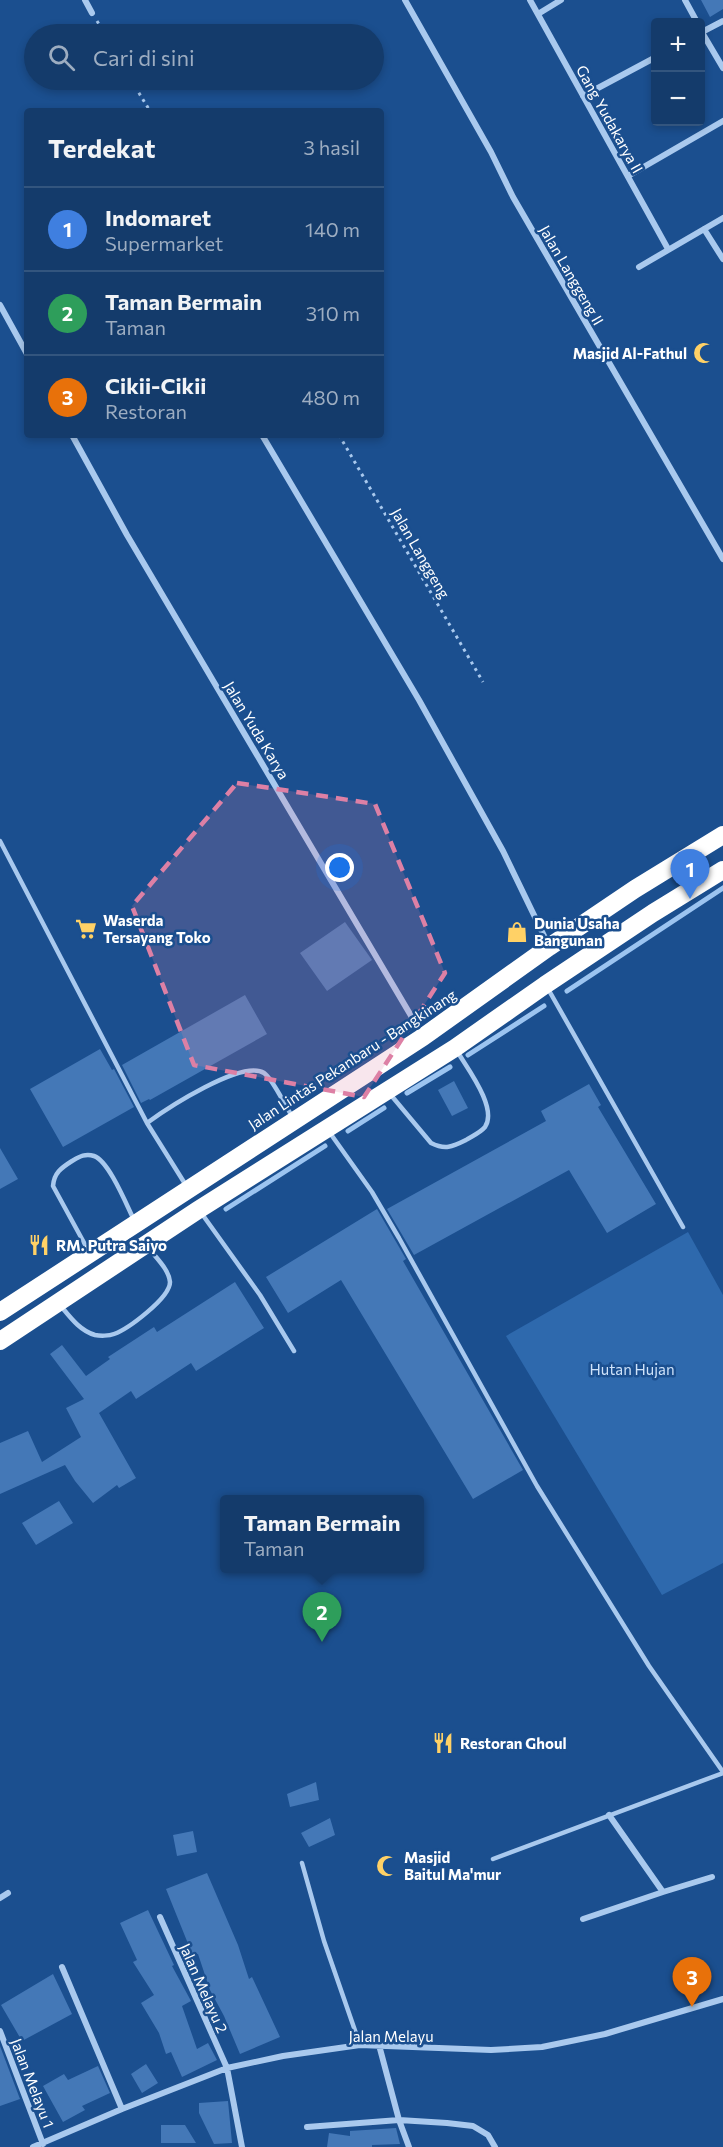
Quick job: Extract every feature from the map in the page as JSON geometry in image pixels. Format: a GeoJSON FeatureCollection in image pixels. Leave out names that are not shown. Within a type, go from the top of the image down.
{"type":"FeatureCollection","features":[{"type":"Feature","properties":{"kind":"highway","name":"Jalan Lintas Pekanbaru - Bangkinang"},"geometry":{"type":"LineString","coordinates":[[0,1312],[423,1036],[635,889],[723,836]]}},
{"type":"Feature","properties":{"kind":"highway"},"geometry":{"type":"LineString","coordinates":[[0,1341],[198,1210],[455,1048],[653,913],[723,870]]}},
{"type":"Feature","properties":{"kind":"highway"},"geometry":{"type":"LineString","coordinates":[[635,889],[653,913]]}},
{"type":"Feature","properties":{"kind":"street"},"geometry":{"type":"LineString","coordinates":[[85,0],[92,13]]}},
{"type":"Feature","properties":{"kind":"street","name":"Jalan Langgeng II"},"geometry":{"type":"LineString","coordinates":[[405,0],[491,152],[513,197],[723,559]]}},
{"type":"Feature","properties":{"kind":"street","name":"Gang Yudakarya II"},"geometry":{"type":"LineString","coordinates":[[530,0],[668,249]]}},
{"type":"Feature","properties":{"kind":"street"},"geometry":{"type":"LineString","coordinates":[[538,14],[561,0]]}},
{"type":"Feature","properties":{"kind":"street"},"geometry":{"type":"LineString","coordinates":[[685,0],[695,18]]}},
{"type":"Feature","properties":{"kind":"street"},"geometry":{"type":"LineString","coordinates":[[705,29],[723,21]]}},
{"type":"Feature","properties":{"kind":"street"},"geometry":{"type":"LineString","coordinates":[[705,38],[723,68]]}},
{"type":"Feature","properties":{"kind":"street"},"geometry":{"type":"LineString","coordinates":[[583,96],[651,60]]}},
{"type":"Feature","properties":{"kind":"street"},"geometry":{"type":"LineString","coordinates":[[628,177],[723,121]]}},
{"type":"Feature","properties":{"kind":"street"},"geometry":{"type":"LineString","coordinates":[[639,267],[723,218]]}},
{"type":"Feature","properties":{"kind":"street"},"geometry":{"type":"LineString","coordinates":[[704,229],[723,260]]}},
{"type":"Feature","properties":{"kind":"street"},"geometry":{"type":"LineString","coordinates":[[0,305],[24,349]]}},
{"type":"Feature","properties":{"kind":"street","name":"Jalan Yuda Karya"},"geometry":{"type":"LineString","coordinates":[[74,438],[127,535],[423,1036]]}},
{"type":"Feature","properties":{"kind":"street"},"geometry":{"type":"LineString","coordinates":[[264,438],[424,711],[503,851],[549,947]]}},
{"type":"Feature","properties":{"kind":"street"},"geometry":{"type":"LineString","coordinates":[[609,1815],[663,1892]]}},
{"type":"Feature","properties":{"kind":"street"},"geometry":{"type":"LineString","coordinates":[[583,1918],[712,1877]]}},
{"type":"Feature","properties":{"kind":"street"},"geometry":{"type":"LineString","coordinates":[[0,1898],[8,1893]]}},
{"type":"Feature","properties":{"kind":"street","name":"Jalan Melayu 2"},"geometry":{"type":"LineString","coordinates":[[160,1917],[227,2068],[242,2147]]}},
{"type":"Feature","properties":{"kind":"street"},"geometry":{"type":"LineString","coordinates":[[62,1967],[122,2109]]}},
{"type":"Feature","properties":{"kind":"street","name":"Jalan Melayu"},"geometry":{"type":"LineString","coordinates":[[33,2147],[227,2068],[282,2056],[360,2045],[491,2050],[542,2048],[605,2034],[723,1999]]}},
{"type":"Feature","properties":{"kind":"street","name":"Jalan Melayu 1"},"geometry":{"type":"LineString","coordinates":[[0,2031],[43,2144]]}},
{"type":"Feature","properties":{"kind":"street"},"geometry":{"type":"LineString","coordinates":[[379,2045],[399,2120],[409,2147]]}},
{"type":"Feature","properties":{"kind":"street"},"geometry":{"type":"LineString","coordinates":[[307,2127],[399,2120],[473,2126],[488,2135],[495,2147]]}},
{"type":"Feature","properties":{"kind":"lane"},"geometry":{"type":"LineString","coordinates":[[0,842],[147,1123],[189,1189]]}},
{"type":"Feature","properties":{"kind":"lane"},"geometry":{"type":"LineString","coordinates":[[546,985],[683,1227]]}},
{"type":"Feature","properties":{"kind":"lane"},"geometry":{"type":"LineString","coordinates":[[387,1091],[431,1143],[439,1147],[451,1148],[481,1131],[487,1125],[489,1115],[487,1103],[455,1048]]}},
{"type":"Feature","properties":{"kind":"lane"},"geometry":{"type":"LineString","coordinates":[[147,1123],[190,1094],[238,1073],[255,1069],[266,1074],[294,1119]]}},
{"type":"Feature","properties":{"kind":"lane"},"geometry":{"type":"LineString","coordinates":[[327,1128],[372,1192],[399,1238],[537,1486],[649,1666],[723,1772],[493,1859]]}},
{"type":"Feature","properties":{"kind":"lane"},"geometry":{"type":"LineString","coordinates":[[90,1253],[53,1186],[54,1177],[59,1170],[81,1155],[95,1156],[105,1164],[136,1224]]}},
{"type":"Feature","properties":{"kind":"lane"},"geometry":{"type":"LineString","coordinates":[[198,1210],[260,1295],[294,1351]]}},
{"type":"Feature","properties":{"kind":"lane"},"geometry":{"type":"LineString","coordinates":[[59,1303],[86,1332],[98,1335],[113,1335],[151,1310],[165,1296],[170,1283],[166,1270],[146,1245]]}},
{"type":"Feature","properties":{"kind":"lane"},"geometry":{"type":"LineString","coordinates":[[302,1863],[324,1941],[360,2045]]}},
{"type":"Feature","properties":{"kind":"path"},"geometry":{"type":"LineString","coordinates":[[137,90],[148,108]]}},
{"type":"Feature","properties":{"kind":"path","name":"Jalan Langgeng"},"geometry":{"type":"LineString","coordinates":[[341,438],[483,682]]}},
{"type":"Feature","properties":{"kind":"highlighted area"},"geometry":{"type":"Polygon","coordinates":[[[237,783],[375,804],[445,973],[364,1097],[194,1065],[132,906],[237,783]]]}},
{"type":"Feature","properties":{"kind":"green space","name":"Hutan Hujan"},"geometry":{"type":"Polygon","coordinates":[[[688,1232],[723,1295],[723,1563],[662,1595],[506,1336],[688,1232]]]}},
{"type":"Feature","properties":{"kind":"building"},"geometry":{"type":"Polygon","coordinates":[[[701,0],[723,0],[723,9],[710,17],[701,0]]]}},
{"type":"Feature","properties":{"kind":"building"},"geometry":{"type":"Polygon","coordinates":[[[345,922],[372,960],[327,991],[300,953],[345,922]]]}},
{"type":"Feature","properties":{"kind":"building"},"geometry":{"type":"Polygon","coordinates":[[[245,995],[267,1034],[141,1103],[122,1065],[245,995]]]}},
{"type":"Feature","properties":{"kind":"building"},"geometry":{"type":"Polygon","coordinates":[[[100,1049],[112,1070],[114,1069],[134,1107],[63,1147],[30,1089],[100,1049]]]}},
{"type":"Feature","properties":{"kind":"building"},"geometry":{"type":"Polygon","coordinates":[[[454,1081],[468,1108],[452,1116],[438,1090],[454,1081]]]}},
{"type":"Feature","properties":{"kind":"building"},"geometry":{"type":"Polygon","coordinates":[[[589,1084],[601,1105],[598,1107],[656,1204],[607,1233],[569,1170],[414,1255],[387,1209],[546,1121],[541,1111],[589,1084]]]}},
{"type":"Feature","properties":{"kind":"building"},"geometry":{"type":"Polygon","coordinates":[[[0,1148],[18,1179],[0,1189],[0,1148]]]}},
{"type":"Feature","properties":{"kind":"building"},"geometry":{"type":"Polygon","coordinates":[[[377,1209],[406,1259],[403,1261],[523,1470],[473,1499],[341,1280],[288,1313],[266,1277],[377,1209]]]}},
{"type":"Feature","properties":{"kind":"building"},"geometry":{"type":"Polygon","coordinates":[[[235,1282],[264,1328],[196,1371],[191,1363],[136,1399],[131,1391],[99,1413],[136,1478],[119,1488],[117,1485],[93,1503],[65,1465],[0,1494],[0,1443],[28,1431],[42,1462],[81,1437],[66,1408],[84,1399],[50,1354],[62,1345],[86,1376],[110,1359],[108,1357],[154,1327],[157,1332],[235,1282]]]}},
{"type":"Feature","properties":{"kind":"building"},"geometry":{"type":"Polygon","coordinates":[[[59,1501],[73,1523],[36,1545],[22,1523],[59,1501]]]}},
{"type":"Feature","properties":{"kind":"building"},"geometry":{"type":"Polygon","coordinates":[[[316,1782],[319,1800],[290,1807],[287,1794],[316,1782]]]}},
{"type":"Feature","properties":{"kind":"building"},"geometry":{"type":"Polygon","coordinates":[[[330,1818],[335,1835],[309,1847],[301,1833],[330,1818]]]}},
{"type":"Feature","properties":{"kind":"building"},"geometry":{"type":"Polygon","coordinates":[[[193,1831],[197,1852],[177,1856],[173,1835],[193,1831]]]}},
{"type":"Feature","properties":{"kind":"building"},"geometry":{"type":"Polygon","coordinates":[[[207,1873],[238,1945],[249,1979],[252,1977],[280,2037],[240,2054],[210,1990],[198,1954],[193,1956],[166,1889],[207,1873]]]}},
{"type":"Feature","properties":{"kind":"building"},"geometry":{"type":"Polygon","coordinates":[[[148,1910],[174,1965],[172,1966],[191,2001],[182,2006],[197,2049],[208,2043],[217,2060],[182,2077],[171,2052],[166,2054],[159,2033],[141,2003],[154,1995],[133,1962],[137,1960],[120,1923],[148,1910]]]}},
{"type":"Feature","properties":{"kind":"building"},"geometry":{"type":"Polygon","coordinates":[[[53,1974],[72,2014],[22,2041],[1,2005],[53,1974]]]}},
{"type":"Feature","properties":{"kind":"building"},"geometry":{"type":"Polygon","coordinates":[[[0,2046],[20,2099],[0,2106],[0,2046]]]}},
{"type":"Feature","properties":{"kind":"building"},"geometry":{"type":"Polygon","coordinates":[[[146,2064],[158,2083],[142,2093],[131,2074],[146,2064]]]}},
{"type":"Feature","properties":{"kind":"building"},"geometry":{"type":"Polygon","coordinates":[[[98,2066],[110,2093],[82,2106],[85,2110],[63,2122],[43,2086],[64,2074],[68,2080],[98,2066]]]}},
{"type":"Feature","properties":{"kind":"building"},"geometry":{"type":"Polygon","coordinates":[[[228,2101],[232,2143],[214,2144],[199,2113],[199,2103],[228,2101]]]}},
{"type":"Feature","properties":{"kind":"building"},"geometry":{"type":"Polygon","coordinates":[[[161,2125],[185,2125],[196,2143],[161,2143],[161,2125]]]}},
{"type":"Feature","properties":{"kind":"building"},"geometry":{"type":"Polygon","coordinates":[[[396,2128],[400,2144],[372,2145],[372,2147],[327,2147],[329,2133],[350,2136],[350,2131],[396,2128]]]}},
{"type":"Feature","properties":{"kind":"waterway"},"geometry":{"type":"LineString","coordinates":[[567,991],[723,888]]}},
{"type":"Feature","properties":{"kind":"waterway"},"geometry":{"type":"LineString","coordinates":[[468,1055],[544,1006]]}},
{"type":"Feature","properties":{"kind":"waterway"},"geometry":{"type":"LineString","coordinates":[[407,1093],[450,1067]]}},
{"type":"Feature","properties":{"kind":"waterway"},"geometry":{"type":"LineString","coordinates":[[348,1131],[384,1108]]}},
{"type":"Feature","properties":{"kind":"waterway"},"geometry":{"type":"LineString","coordinates":[[226,1209],[325,1146]]}},
{"type":"Feature","properties":{"kind":"place","name":"Masjid Al-Fathul"},"geometry":{"type":"Point","coordinates":[704,353]}},
{"type":"Feature","properties":{"kind":"place","name":"Indomaret"},"geometry":{"type":"Point","coordinates":[690,899]}},
{"type":"Feature","properties":{"kind":"place","name":"Waserda Tersayang Toko"},"geometry":{"type":"Point","coordinates":[86,929]}},
{"type":"Feature","properties":{"kind":"place","name":"Dunia Usaha Bangunan"},"geometry":{"type":"Point","coordinates":[517,932]}},
{"type":"Feature","properties":{"kind":"place","name":"RM. Putra Saiyo"},"geometry":{"type":"Point","coordinates":[39,1245]}},
{"type":"Feature","properties":{"kind":"place","name":"Taman Bermain"},"geometry":{"type":"Point","coordinates":[322,1642]}},
{"type":"Feature","properties":{"kind":"place","name":"Restoran Ghoul"},"geometry":{"type":"Point","coordinates":[443,1743]}},
{"type":"Feature","properties":{"kind":"place","name":"Masjid Baitul Ma'mur"},"geometry":{"type":"Point","coordinates":[387,1866]}},
{"type":"Feature","properties":{"kind":"place","name":"Cikii-Cikii"},"geometry":{"type":"Point","coordinates":[692,2007]}}]}
